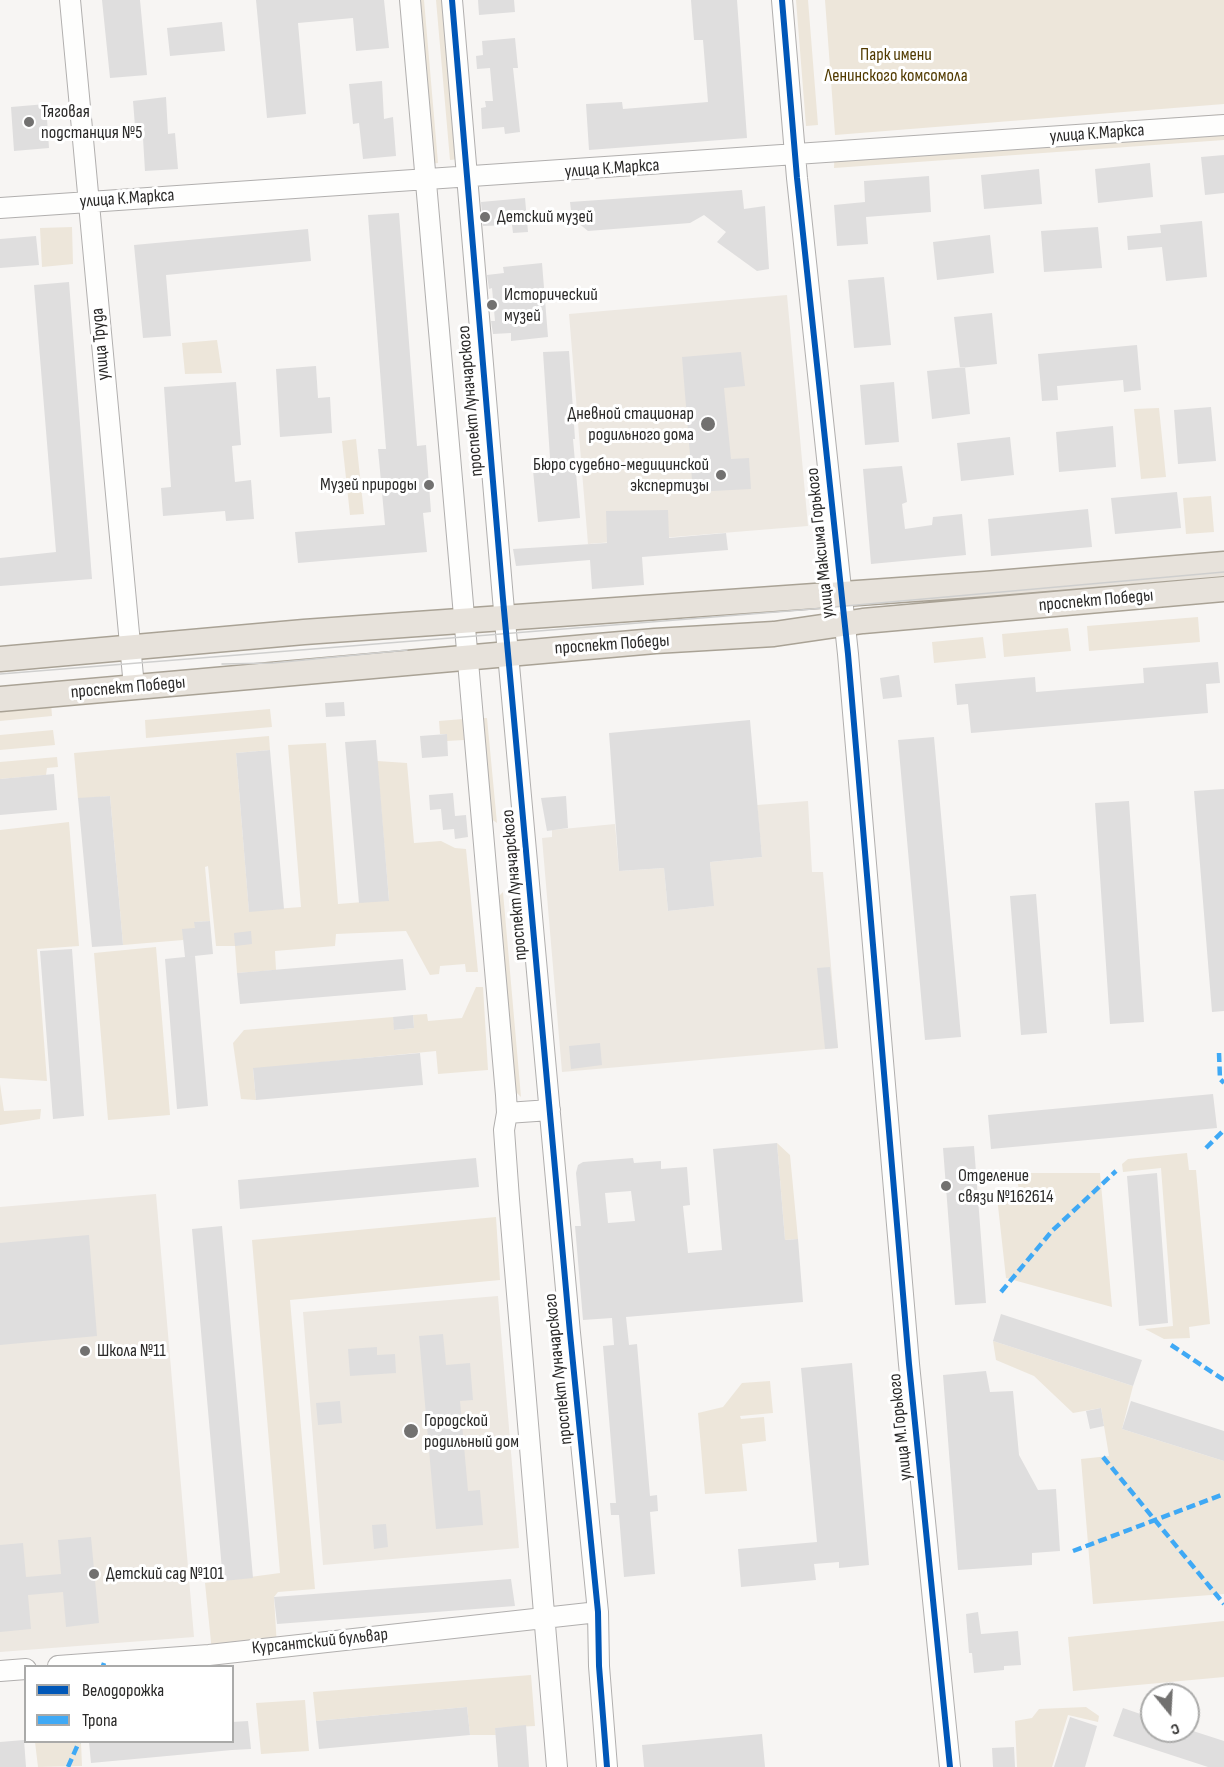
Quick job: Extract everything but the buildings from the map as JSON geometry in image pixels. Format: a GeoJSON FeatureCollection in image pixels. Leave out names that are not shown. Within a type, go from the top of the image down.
{"type":"FeatureCollection","features":[{"type":"Feature","properties":{"kind":"main road","name":"проспект Победы"},"geometry":{"type":"LineString","coordinates":[[0,659],[130,646],[1224,564]]}},
{"type":"Feature","properties":{"kind":"main road","name":"проспект Победы"},"geometry":{"type":"LineString","coordinates":[[0,699],[656,641],[774,634],[845,624],[1224,589]]}},
{"type":"Feature","properties":{"kind":"street","name":"улица Труда"},"geometry":{"type":"LineString","coordinates":[[70,0],[87,202],[134,687]]}},
{"type":"Feature","properties":{"kind":"street","name":"проспект Луначарского"},"geometry":{"type":"LineString","coordinates":[[410,0],[507,1113],[504,1130],[508,1188],[557,1767]]}},
{"type":"Feature","properties":{"kind":"street","name":"проспект Луначарского"},"geometry":{"type":"LineString","coordinates":[[452,0],[508,654],[598,1612],[599,1666],[608,1767]]}},
{"type":"Feature","properties":{"kind":"street","name":"улица Максима Горького"},"geometry":{"type":"LineString","coordinates":[[782,0],[845,624],[887,1083]]}},
{"type":"Feature","properties":{"kind":"street","name":"улица К.Маркса"},"geometry":{"type":"LineString","coordinates":[[0,208],[796,156],[1224,125]]}},
{"type":"Feature","properties":{"kind":"street","name":"улица М.Горького"},"geometry":{"type":"LineString","coordinates":[[887,1083],[909,1364],[950,1767]]}},
{"type":"Feature","properties":{"kind":"street"},"geometry":{"type":"LineString","coordinates":[[507,1113],[550,1110]]}},
{"type":"Feature","properties":{"kind":"street","name":"Курсантский бульвар"},"geometry":{"type":"LineString","coordinates":[[71,1665],[210,1654],[598,1612]]}},
{"type":"Feature","properties":{"kind":"street"},"geometry":{"type":"LineString","coordinates":[[0,1671],[24,1669]]}},
{"type":"Feature","properties":{"kind":"shaded area"},"geometry":{"type":"Polygon","coordinates":[[[787,295],[808,526],[588,544],[569,314],[787,295]]]}},
{"type":"Feature","properties":{"kind":"shaded area"},"geometry":{"type":"Polygon","coordinates":[[[808,801],[812,872],[823,872],[838,1048],[562,1072],[542,838],[552,837],[552,830],[615,824],[619,871],[664,868],[668,911],[713,906],[710,862],[762,857],[757,805],[808,801]]]}},
{"type":"Feature","properties":{"kind":"shaded area","name":"Школа №11"},"geometry":{"type":"Polygon","coordinates":[[[156,1194],[194,1637],[0,1652],[0,1207],[156,1194]]]}},
{"type":"Feature","properties":{"kind":"shaded area","name":"Городской родильный дом"},"geometry":{"type":"Polygon","coordinates":[[[498,1296],[519,1548],[323,1565],[303,1312],[498,1296]]]}},
{"type":"Feature","properties":{"kind":"green space"},"geometry":{"type":"Polygon","coordinates":[[[415,0],[424,0],[438,163],[429,164],[415,0]]]}},
{"type":"Feature","properties":{"kind":"green space"},"geometry":{"type":"Polygon","coordinates":[[[436,0],[446,0],[460,159],[450,160],[436,0]]]}},
{"type":"Feature","properties":{"kind":"green space"},"geometry":{"type":"Polygon","coordinates":[[[796,0],[808,0],[818,125],[806,126],[796,0]]]}},
{"type":"Feature","properties":{"kind":"green space","name":"Парк имени Ленинского комсомола"},"geometry":{"type":"Polygon","coordinates":[[[825,0],[1224,0],[1224,104],[835,135],[825,0]]]}},
{"type":"Feature","properties":{"kind":"green space"},"geometry":{"type":"Polygon","coordinates":[[[1224,114],[1224,140],[834,168],[835,142],[1224,114]]]}},
{"type":"Feature","properties":{"kind":"green space"},"geometry":{"type":"Polygon","coordinates":[[[72,227],[73,264],[42,267],[40,228],[72,227]]]}},
{"type":"Feature","properties":{"kind":"green space"},"geometry":{"type":"Polygon","coordinates":[[[217,340],[222,373],[185,374],[182,343],[217,340]]]}},
{"type":"Feature","properties":{"kind":"green space"},"geometry":{"type":"Polygon","coordinates":[[[1159,408],[1166,477],[1141,479],[1134,409],[1159,408]]]}},
{"type":"Feature","properties":{"kind":"green space"},"geometry":{"type":"Polygon","coordinates":[[[356,439],[364,514],[350,515],[342,441],[356,439]]]}},
{"type":"Feature","properties":{"kind":"green space"},"geometry":{"type":"Polygon","coordinates":[[[1211,496],[1214,532],[1186,534],[1183,498],[1211,496]]]}},
{"type":"Feature","properties":{"kind":"green space"},"geometry":{"type":"Polygon","coordinates":[[[1198,617],[1200,642],[1089,651],[1087,626],[1198,617]]]}},
{"type":"Feature","properties":{"kind":"green space"},"geometry":{"type":"Polygon","coordinates":[[[1068,628],[1071,651],[1004,657],[1002,634],[1068,628]]]}},
{"type":"Feature","properties":{"kind":"green space"},"geometry":{"type":"Polygon","coordinates":[[[983,637],[986,658],[934,663],[932,642],[983,637]]]}},
{"type":"Feature","properties":{"kind":"green space"},"geometry":{"type":"Polygon","coordinates":[[[51,703],[52,716],[0,721],[0,708],[51,703]]]}},
{"type":"Feature","properties":{"kind":"green space"},"geometry":{"type":"Polygon","coordinates":[[[270,709],[272,727],[146,738],[145,720],[270,709]]]}},
{"type":"Feature","properties":{"kind":"green space"},"geometry":{"type":"Polygon","coordinates":[[[479,718],[487,718],[497,823],[488,817],[479,718]]]}},
{"type":"Feature","properties":{"kind":"green space"},"geometry":{"type":"Polygon","coordinates":[[[463,719],[464,740],[447,741],[447,734],[440,734],[439,721],[463,719]]]}},
{"type":"Feature","properties":{"kind":"green space"},"geometry":{"type":"Polygon","coordinates":[[[53,730],[55,745],[0,750],[0,735],[53,730]]]}},
{"type":"Feature","properties":{"kind":"green space"},"geometry":{"type":"Polygon","coordinates":[[[269,736],[270,750],[236,753],[249,911],[301,907],[288,745],[326,743],[338,904],[389,900],[377,761],[407,763],[414,843],[441,841],[455,848],[466,849],[478,972],[466,972],[465,964],[440,966],[439,974],[430,975],[406,931],[336,934],[335,946],[275,951],[276,970],[237,973],[235,946],[216,946],[208,866],[205,867],[210,921],[195,922],[195,928],[183,940],[123,945],[110,796],[78,799],[74,753],[269,736]]]}},
{"type":"Feature","properties":{"kind":"green space"},"geometry":{"type":"Polygon","coordinates":[[[57,757],[58,767],[47,768],[46,775],[0,779],[0,762],[57,757]]]}},
{"type":"Feature","properties":{"kind":"green space"},"geometry":{"type":"Polygon","coordinates":[[[69,822],[79,946],[37,949],[47,1081],[0,1078],[0,830],[69,822]]]}},
{"type":"Feature","properties":{"kind":"green space"},"geometry":{"type":"Polygon","coordinates":[[[503,892],[521,1097],[512,1088],[495,900],[503,892]]]}},
{"type":"Feature","properties":{"kind":"green space"},"geometry":{"type":"Polygon","coordinates":[[[156,947],[170,1115],[108,1120],[94,953],[156,947]]]}},
{"type":"Feature","properties":{"kind":"green space"},"geometry":{"type":"Polygon","coordinates":[[[476,987],[483,987],[488,1070],[438,1074],[436,1051],[253,1069],[256,1100],[241,1099],[233,1043],[244,1030],[393,1017],[395,1030],[414,1028],[413,1015],[427,1014],[428,1021],[462,1018],[476,987]]]}},
{"type":"Feature","properties":{"kind":"green space"},"geometry":{"type":"Polygon","coordinates":[[[0,1084],[4,1111],[41,1109],[40,1119],[0,1125],[0,1084]]]}},
{"type":"Feature","properties":{"kind":"green space"},"geometry":{"type":"Polygon","coordinates":[[[777,1143],[790,1155],[798,1239],[785,1240],[777,1143]]]}},
{"type":"Feature","properties":{"kind":"green space"},"geometry":{"type":"Polygon","coordinates":[[[1187,1153],[1189,1170],[1196,1170],[1210,1324],[1189,1327],[1190,1338],[1164,1339],[1145,1329],[1173,1326],[1161,1168],[1123,1172],[1122,1164],[1128,1159],[1187,1153]]]}},
{"type":"Feature","properties":{"kind":"green space"},"geometry":{"type":"Polygon","coordinates":[[[1016,1173],[1100,1173],[1112,1307],[1006,1278],[997,1197],[1020,1196],[1016,1173]]]}},
{"type":"Feature","properties":{"kind":"green space"},"geometry":{"type":"Polygon","coordinates":[[[496,1217],[500,1280],[290,1300],[315,1589],[278,1592],[274,1597],[277,1647],[212,1652],[205,1583],[280,1573],[252,1240],[496,1217]]]}},
{"type":"Feature","properties":{"kind":"green space"},"geometry":{"type":"Polygon","coordinates":[[[993,1341],[1133,1386],[1122,1429],[1224,1461],[1224,1594],[1093,1604],[1081,1459],[1109,1456],[1101,1408],[1073,1413],[1034,1376],[996,1360],[993,1341]]]}},
{"type":"Feature","properties":{"kind":"green space"},"geometry":{"type":"Polygon","coordinates":[[[770,1381],[773,1413],[740,1416],[741,1419],[764,1417],[766,1441],[742,1444],[747,1491],[705,1494],[698,1413],[723,1407],[742,1383],[770,1381]]]}},
{"type":"Feature","properties":{"kind":"green space"},"geometry":{"type":"Polygon","coordinates":[[[1224,1621],[1224,1677],[1073,1691],[1068,1637],[1224,1621]]]}},
{"type":"Feature","properties":{"kind":"green space"},"geometry":{"type":"Polygon","coordinates":[[[531,1675],[535,1726],[495,1728],[496,1735],[470,1735],[467,1707],[316,1721],[313,1692],[531,1675]]]}},
{"type":"Feature","properties":{"kind":"green space"},"geometry":{"type":"Polygon","coordinates":[[[305,1700],[309,1751],[261,1754],[256,1703],[305,1700]]]}},
{"type":"Feature","properties":{"kind":"green space"},"geometry":{"type":"Polygon","coordinates":[[[1086,1707],[1099,1716],[1098,1722],[1068,1715],[1052,1767],[1017,1767],[1015,1721],[1032,1718],[1039,1709],[1086,1707]]]}},
{"type":"Feature","properties":{"kind":"green space"},"geometry":{"type":"Polygon","coordinates":[[[35,1743],[81,1743],[82,1766],[38,1767],[35,1743]]]}},
{"type":"Feature","properties":{"kind":"tram line"},"geometry":{"type":"LineString","coordinates":[[0,674],[801,610],[1224,572]]}},
{"type":"Feature","properties":{"kind":"tram line"},"geometry":{"type":"LineString","coordinates":[[222,664],[273,663],[407,650]]}},
{"type":"Feature","properties":{"kind":"marked path"},"geometry":{"type":"LineString","coordinates":[[1219,1053],[1220,1079],[1224,1083]]}},
{"type":"Feature","properties":{"kind":"marked path"},"geometry":{"type":"LineString","coordinates":[[1206,1148],[1224,1130]]}},
{"type":"Feature","properties":{"kind":"marked path"},"geometry":{"type":"LineString","coordinates":[[1001,1292],[1052,1231],[1116,1171]]}},
{"type":"Feature","properties":{"kind":"marked path"},"geometry":{"type":"LineString","coordinates":[[1171,1345],[1224,1380]]}},
{"type":"Feature","properties":{"kind":"marked path"},"geometry":{"type":"LineString","coordinates":[[1103,1457],[1224,1604]]}},
{"type":"Feature","properties":{"kind":"marked path"},"geometry":{"type":"LineString","coordinates":[[1073,1551],[1224,1494]]}},
{"type":"Feature","properties":{"kind":"marked path"},"geometry":{"type":"LineString","coordinates":[[68,1767],[79,1743]]}},
{"type":"Feature","properties":{"kind":"cycle path"},"geometry":{"type":"LineString","coordinates":[[452,0],[503,599],[570,1333],[598,1612],[599,1666],[607,1767]]}},
{"type":"Feature","properties":{"kind":"cycle path"},"geometry":{"type":"LineString","coordinates":[[782,0],[797,178],[848,654],[909,1364],[950,1767]]}},
{"type":"Feature","properties":{"kind":"place","name":"Тяговая подстанция №5"},"geometry":{"type":"Point","coordinates":[29,122]}},
{"type":"Feature","properties":{"kind":"place","name":"Детский музей"},"geometry":{"type":"Point","coordinates":[485,217]}},
{"type":"Feature","properties":{"kind":"place","name":"Исторический музей"},"geometry":{"type":"Point","coordinates":[492,305]}},
{"type":"Feature","properties":{"kind":"place","name":"Дневной стационар родильного дома"},"geometry":{"type":"Point","coordinates":[708,424]}},
{"type":"Feature","properties":{"kind":"place","name":"Бюро судебно-медицинской экспертизы"},"geometry":{"type":"Point","coordinates":[721,475]}},
{"type":"Feature","properties":{"kind":"place","name":"Музей природы"},"geometry":{"type":"Point","coordinates":[429,485]}},
{"type":"Feature","properties":{"kind":"place","name":"Отделение связи №162614"},"geometry":{"type":"Point","coordinates":[946,1186]}},
{"type":"Feature","properties":{"kind":"place","name":"Школа №11"},"geometry":{"type":"Point","coordinates":[85,1351]}},
{"type":"Feature","properties":{"kind":"place","name":"Городской родильный дом"},"geometry":{"type":"Point","coordinates":[411,1431]}},
{"type":"Feature","properties":{"kind":"place","name":"Детский сад №101"},"geometry":{"type":"Point","coordinates":[94,1574]}}]}
